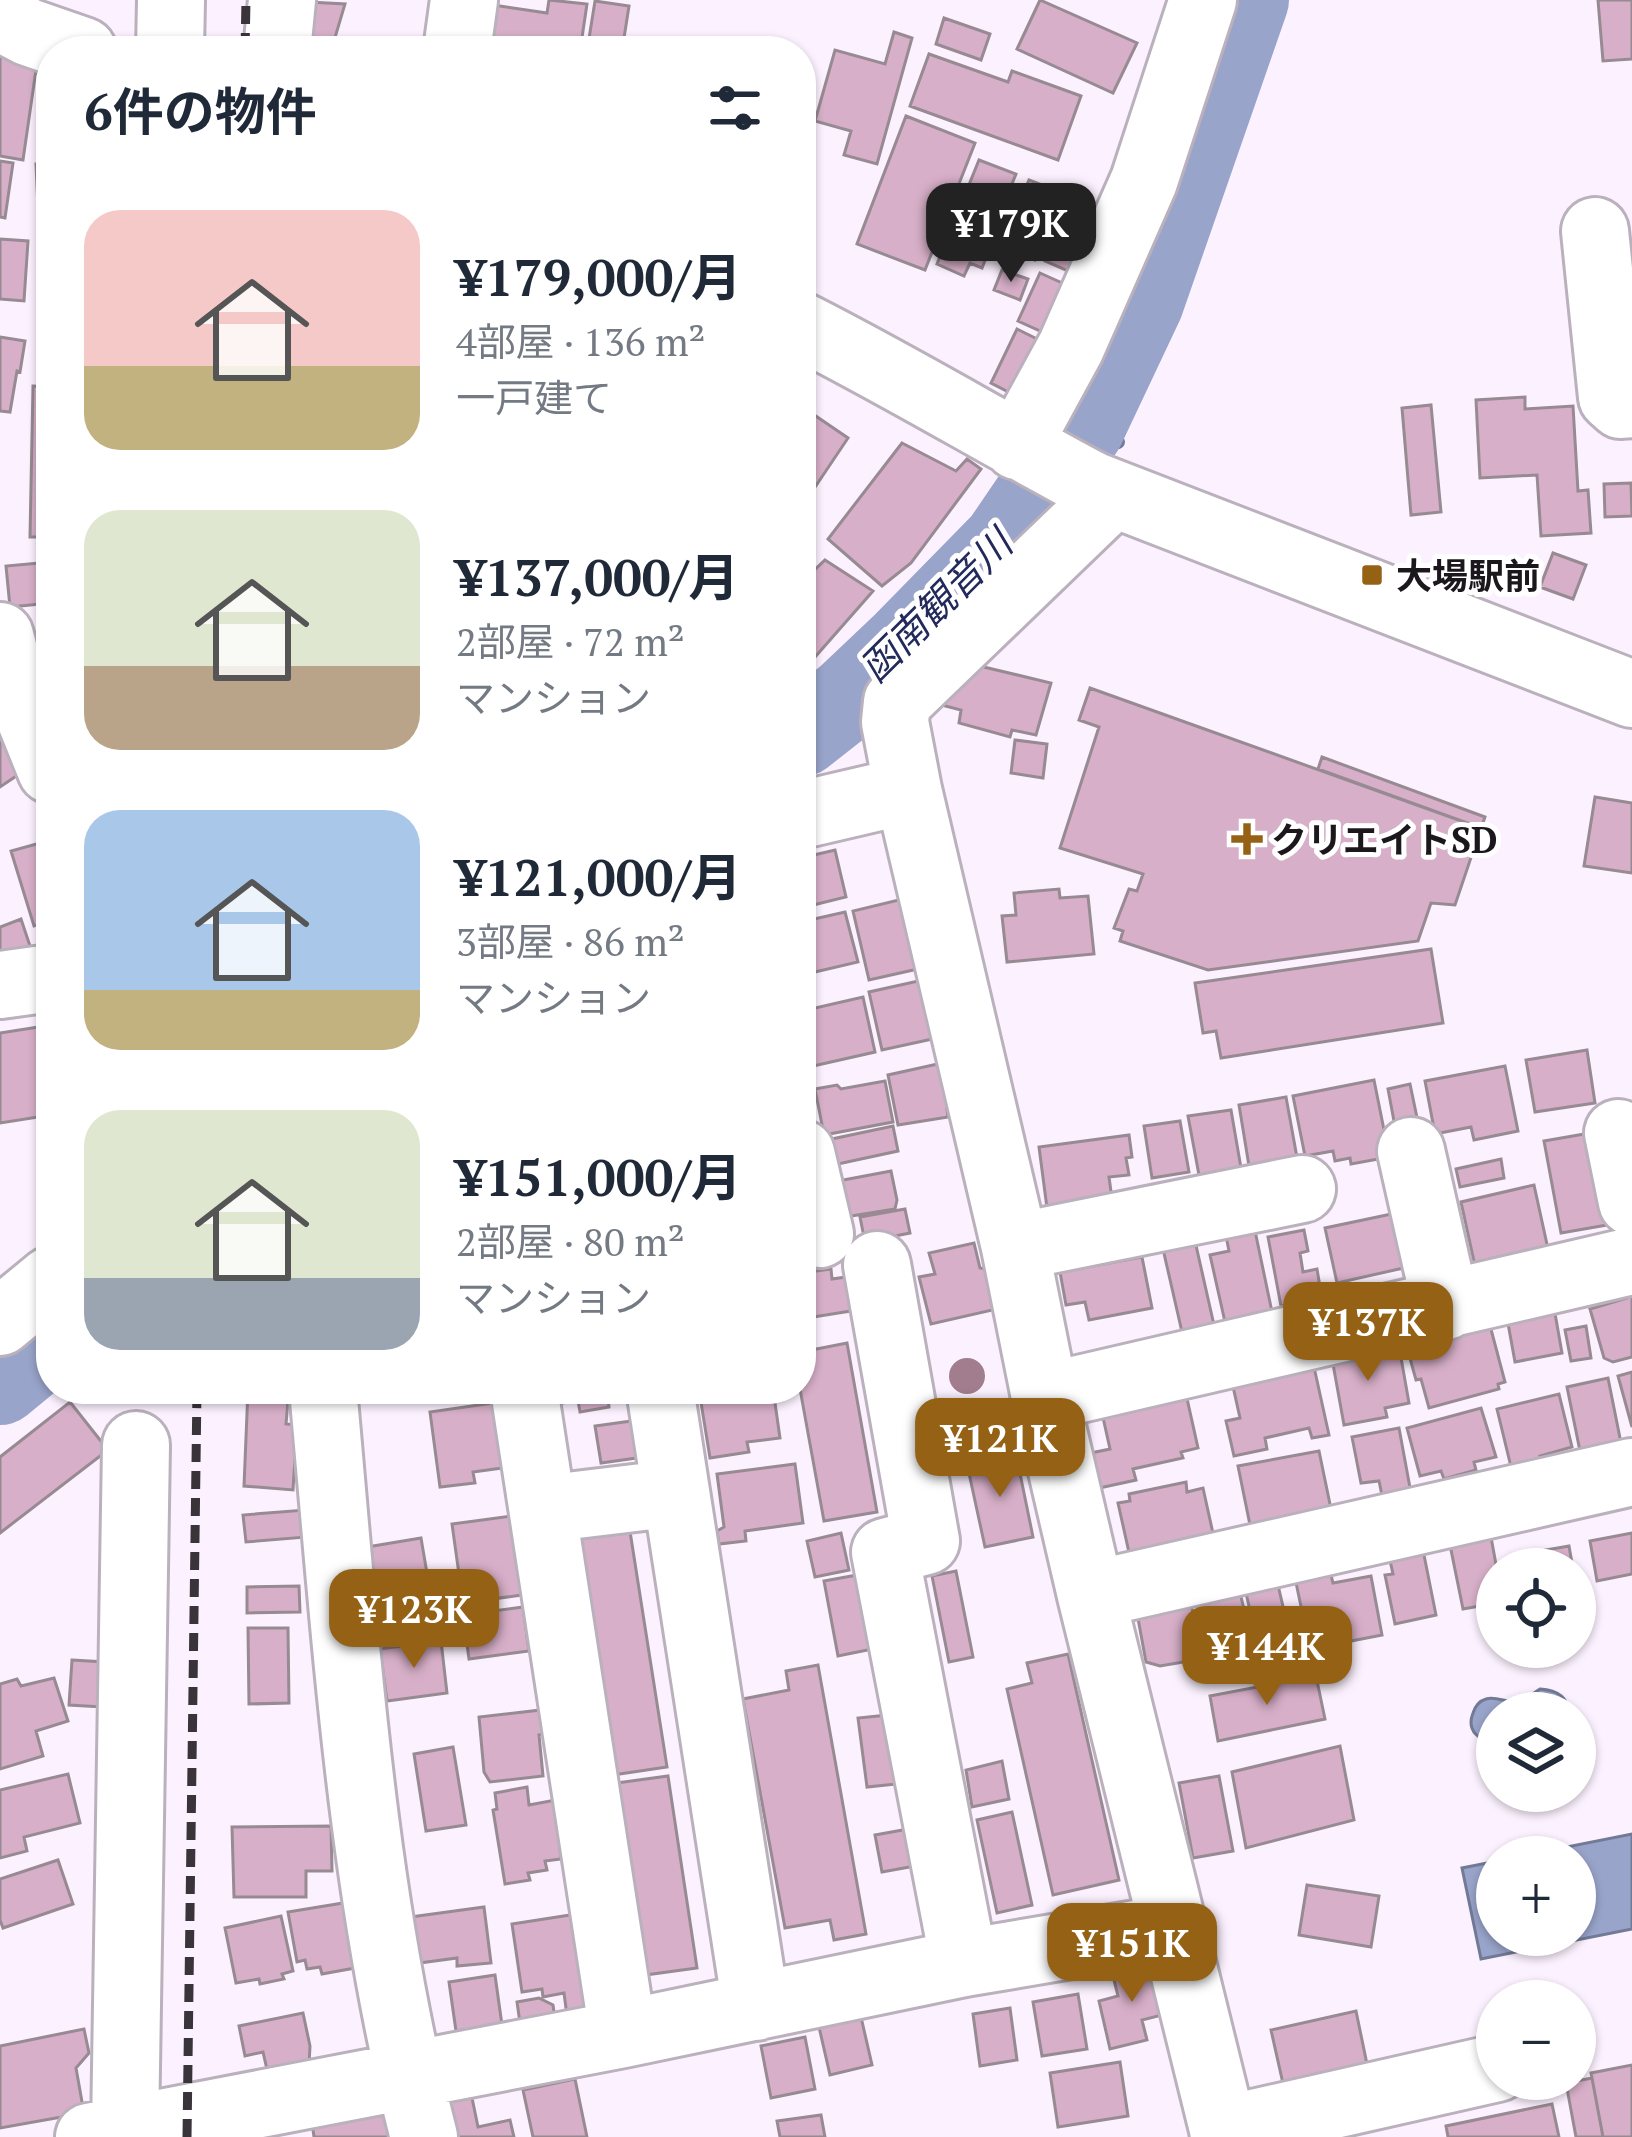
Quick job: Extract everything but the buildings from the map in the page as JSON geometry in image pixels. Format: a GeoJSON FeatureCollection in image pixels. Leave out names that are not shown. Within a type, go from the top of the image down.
{"type":"FeatureCollection","features":[{"type":"Feature","properties":{"kind":"street"},"geometry":{"type":"LineString","coordinates":[[170,36],[171,0]]}},
{"type":"Feature","properties":{"kind":"street"},"geometry":{"type":"LineString","coordinates":[[279,36],[282,0]]}},
{"type":"Feature","properties":{"kind":"street"},"geometry":{"type":"LineString","coordinates":[[459,36],[464,0]]}},
{"type":"Feature","properties":{"kind":"street"},"geometry":{"type":"LineString","coordinates":[[1021,448],[1144,181],[1203,0]]}},
{"type":"Feature","properties":{"kind":"street"},"geometry":{"type":"LineString","coordinates":[[0,17],[39,36]]}},
{"type":"Feature","properties":{"kind":"street"},"geometry":{"type":"LineString","coordinates":[[1595,231],[1612,397],[1621,405],[1632,404]]}},
{"type":"Feature","properties":{"kind":"street"},"geometry":{"type":"LineString","coordinates":[[816,334],[1103,489],[1632,694]]}},
{"type":"Feature","properties":{"kind":"street"},"geometry":{"type":"LineString","coordinates":[[1103,489],[897,702],[895,722],[1091,1594],[1224,2133],[1476,2073]]}},
{"type":"Feature","properties":{"kind":"street"},"geometry":{"type":"LineString","coordinates":[[3,658],[36,735]]}},
{"type":"Feature","properties":{"kind":"street"},"geometry":{"type":"LineString","coordinates":[[816,811],[908,790]]}},
{"type":"Feature","properties":{"kind":"street"},"geometry":{"type":"LineString","coordinates":[[0,985],[36,980]]}},
{"type":"Feature","properties":{"kind":"street"},"geometry":{"type":"LineString","coordinates":[[1618,1132],[1632,1202]]}},
{"type":"Feature","properties":{"kind":"street"},"geometry":{"type":"LineString","coordinates":[[1411,1151],[1446,1306]]}},
{"type":"Feature","properties":{"kind":"street"},"geometry":{"type":"LineString","coordinates":[[1015,1247],[1302,1189]]}},
{"type":"Feature","properties":{"kind":"street"},"geometry":{"type":"LineString","coordinates":[[816,1217],[820,1234]]}},
{"type":"Feature","properties":{"kind":"street"},"geometry":{"type":"LineString","coordinates":[[1045,1397],[1632,1262]]}},
{"type":"Feature","properties":{"kind":"street"},"geometry":{"type":"LineString","coordinates":[[877,1265],[926,1541],[886,1552],[964,1963]]}},
{"type":"Feature","properties":{"kind":"street"},"geometry":{"type":"LineString","coordinates":[[0,1322],[36,1292]]}},
{"type":"Feature","properties":{"kind":"street"},"geometry":{"type":"LineString","coordinates":[[324,1404],[363,1813],[416,2107]]}},
{"type":"Feature","properties":{"kind":"street"},"geometry":{"type":"LineString","coordinates":[[526,1404],[623,2034]]}},
{"type":"Feature","properties":{"kind":"street"},"geometry":{"type":"LineString","coordinates":[[662,1404],[756,2007]]}},
{"type":"Feature","properties":{"kind":"street"},"geometry":{"type":"LineString","coordinates":[[136,1445],[107,2134],[416,2107],[623,2034],[964,1963],[1172,1928]]}},
{"type":"Feature","properties":{"kind":"street"},"geometry":{"type":"LineString","coordinates":[[1091,1594],[1632,1472]]}},
{"type":"Feature","properties":{"kind":"street"},"geometry":{"type":"LineString","coordinates":[[543,1509],[676,1493]]}},
{"type":"Feature","properties":{"kind":"water"},"geometry":{"type":"Polygon","coordinates":[[[1476,1706],[1476,1734],[1471,1726],[1476,1706]]]}},
{"type":"Feature","properties":{"kind":"water"},"geometry":{"type":"Polygon","coordinates":[[[1632,1834],[1632,1929],[1596,1936],[1596,1841],[1632,1834]]]}},
{"type":"Feature","properties":{"kind":"water"},"geometry":{"type":"Polygon","coordinates":[[[1476,1865],[1476,1935],[1462,1868],[1476,1865]]]}},
{"type":"Feature","properties":{"kind":"waterway","name":"函南観音川"},"geometry":{"type":"LineString","coordinates":[[816,723],[905,644],[1004,543],[1083,427],[1142,302],[1247,0]]}},
{"type":"Feature","properties":{"kind":"waterway"},"geometry":{"type":"LineString","coordinates":[[1083,427],[1118,442]]}},
{"type":"Feature","properties":{"kind":"waterway","name":"函南観音川"},"geometry":{"type":"LineString","coordinates":[[0,1383],[36,1353]]}},
{"type":"Feature","properties":{"kind":"railway"},"geometry":{"type":"LineString","coordinates":[[245,36],[246,0]]}},
{"type":"Feature","properties":{"kind":"railway"},"geometry":{"type":"LineString","coordinates":[[187,2137],[197,1404]]}},
{"type":"Feature","properties":{"kind":"place","name":"大場駅前"},"geometry":{"type":"Point","coordinates":[1372,575]}},
{"type":"Feature","properties":{"kind":"place","name":"クリエイトSD"},"geometry":{"type":"Point","coordinates":[1247,839]}}]}
